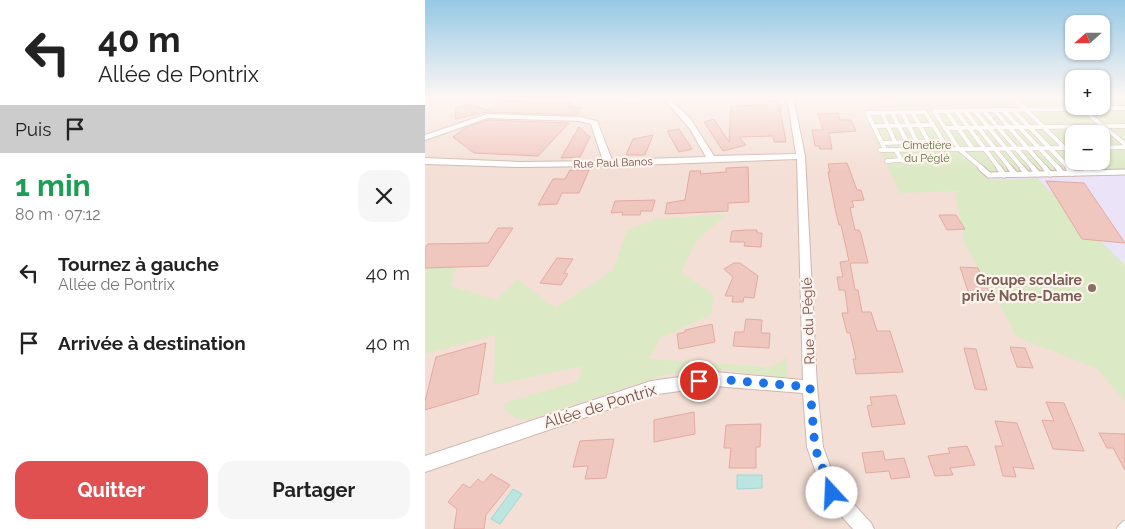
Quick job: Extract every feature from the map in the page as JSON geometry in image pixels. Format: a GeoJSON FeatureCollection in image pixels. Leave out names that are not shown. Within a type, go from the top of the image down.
{"type":"FeatureCollection","features":[{"type":"Feature","properties":{"kind":"street"},"geometry":{"type":"LineString","coordinates":[[425,138],[471,122]]}},
{"type":"Feature","properties":{"kind":"street"},"geometry":{"type":"LineString","coordinates":[[590,122],[594,123],[609,165]]}},
{"type":"Feature","properties":{"kind":"street"},"geometry":{"type":"LineString","coordinates":[[687,122],[707,149],[711,158]]}},
{"type":"Feature","properties":{"kind":"street","name":"Rue du Péglé"},"geometry":{"type":"LineString","coordinates":[[795,122],[801,156],[810,387],[815,448],[832,493],[865,529]]}},
{"type":"Feature","properties":{"kind":"street","name":"Rue Paul Banos"},"geometry":{"type":"LineString","coordinates":[[425,161],[486,166],[609,165],[711,158],[801,156]]}},
{"type":"Feature","properties":{"kind":"street","name":"Allée de Pontrix"},"geometry":{"type":"LineString","coordinates":[[425,464],[651,388],[715,379],[810,387]]}},
{"type":"Feature","properties":{"kind":"lane"},"geometry":{"type":"LineString","coordinates":[[871,122],[883,150],[1065,148]]}},
{"type":"Feature","properties":{"kind":"lane"},"geometry":{"type":"LineString","coordinates":[[886,122],[895,142]]}},
{"type":"Feature","properties":{"kind":"lane"},"geometry":{"type":"LineString","coordinates":[[897,122],[907,142]]}},
{"type":"Feature","properties":{"kind":"lane"},"geometry":{"type":"LineString","coordinates":[[907,122],[917,142]]}},
{"type":"Feature","properties":{"kind":"lane"},"geometry":{"type":"LineString","coordinates":[[917,122],[929,142]]}},
{"type":"Feature","properties":{"kind":"lane"},"geometry":{"type":"LineString","coordinates":[[881,143],[943,141],[931,122]]}},
{"type":"Feature","properties":{"kind":"lane"},"geometry":{"type":"LineString","coordinates":[[941,122],[959,149],[989,175],[1125,172]]}},
{"type":"Feature","properties":{"kind":"lane"},"geometry":{"type":"LineString","coordinates":[[954,122],[973,149]]}},
{"type":"Feature","properties":{"kind":"lane"},"geometry":{"type":"LineString","coordinates":[[964,122],[1004,175]]}},
{"type":"Feature","properties":{"kind":"lane"},"geometry":{"type":"LineString","coordinates":[[974,122],[1015,174]]}},
{"type":"Feature","properties":{"kind":"lane"},"geometry":{"type":"LineString","coordinates":[[984,122],[1027,174]]}},
{"type":"Feature","properties":{"kind":"lane"},"geometry":{"type":"LineString","coordinates":[[994,122],[1039,174]]}},
{"type":"Feature","properties":{"kind":"lane"},"geometry":{"type":"LineString","coordinates":[[1004,122],[1050,174]]}},
{"type":"Feature","properties":{"kind":"lane"},"geometry":{"type":"LineString","coordinates":[[1014,122],[1062,173]]}},
{"type":"Feature","properties":{"kind":"lane"},"geometry":{"type":"LineString","coordinates":[[1024,122],[1073,173]]}},
{"type":"Feature","properties":{"kind":"lane"},"geometry":{"type":"LineString","coordinates":[[1038,122],[1065,148]]}},
{"type":"Feature","properties":{"kind":"lane"},"geometry":{"type":"LineString","coordinates":[[873,126],[933,125]]}},
{"type":"Feature","properties":{"kind":"lane"},"geometry":{"type":"LineString","coordinates":[[1110,126],[1125,126]]}},
{"type":"Feature","properties":{"kind":"lane"},"geometry":{"type":"LineString","coordinates":[[1119,126],[1125,130]]}},
{"type":"Feature","properties":{"kind":"lane"},"geometry":{"type":"LineString","coordinates":[[945,128],[1065,127]]}},
{"type":"Feature","properties":{"kind":"lane"},"geometry":{"type":"LineString","coordinates":[[1110,132],[1125,146]]}},
{"type":"Feature","properties":{"kind":"lane"},"geometry":{"type":"LineString","coordinates":[[1110,147],[1125,146]]}},
{"type":"Feature","properties":{"kind":"lane"},"geometry":{"type":"LineString","coordinates":[[896,150],[901,160]]}},
{"type":"Feature","properties":{"kind":"lane"},"geometry":{"type":"LineString","coordinates":[[887,161],[901,160],[910,163]]}},
{"type":"Feature","properties":{"kind":"lane"},"geometry":{"type":"LineString","coordinates":[[1121,529],[1125,525]]}},
{"type":"Feature","properties":{"kind":"shaded area"},"geometry":{"type":"Polygon","coordinates":[[[425,122],[1125,122],[1125,529],[425,529],[425,122]]]}},
{"type":"Feature","properties":{"kind":"shaded area","name":"Groupe scolaire privé Notre-Dame"},"geometry":{"type":"Polygon","coordinates":[[[1125,174],[1125,386],[987,177],[1125,174]]]}},
{"type":"Feature","properties":{"kind":"green space","name":"Cimetière du Péglé"},"geometry":{"type":"Polygon","coordinates":[[[867,122],[1125,122],[1125,174],[987,177],[989,180],[1037,178],[1125,265],[1125,401],[1096,368],[1017,337],[965,244],[955,194],[960,191],[900,193],[867,122]]]}},
{"type":"Feature","properties":{"kind":"green space"},"geometry":{"type":"Polygon","coordinates":[[[726,214],[697,240],[681,272],[713,294],[712,314],[660,338],[649,359],[768,367],[782,362],[786,355],[788,377],[781,380],[765,375],[728,370],[688,370],[661,376],[524,421],[503,409],[505,403],[578,381],[582,366],[494,385],[495,335],[425,354],[425,268],[456,268],[451,286],[496,300],[517,279],[555,308],[613,270],[627,230],[657,219],[726,214]]]}},
{"type":"Feature","properties":{"kind":"water"},"geometry":{"type":"Polygon","coordinates":[[[737,475],[762,475],[762,488],[737,489],[737,475]]]}},
{"type":"Feature","properties":{"kind":"water"},"geometry":{"type":"Polygon","coordinates":[[[513,489],[522,494],[500,524],[491,519],[513,489]]]}},
{"type":"Feature","properties":{"kind":"building"},"geometry":{"type":"Polygon","coordinates":[[[483,122],[569,123],[538,156],[474,153],[453,137],[465,128],[483,122]]]}},
{"type":"Feature","properties":{"kind":"building"},"geometry":{"type":"Polygon","coordinates":[[[704,122],[716,122],[729,142],[730,122],[782,122],[786,142],[774,142],[773,136],[739,137],[746,145],[723,151],[704,122]]]}},
{"type":"Feature","properties":{"kind":"building"},"geometry":{"type":"Polygon","coordinates":[[[820,122],[852,122],[856,131],[829,133],[832,149],[820,149],[819,146],[815,146],[812,130],[823,130],[820,122]]]}},
{"type":"Feature","properties":{"kind":"building"},"geometry":{"type":"Polygon","coordinates":[[[579,127],[590,137],[580,157],[561,158],[579,127]]]}},
{"type":"Feature","properties":{"kind":"building"},"geometry":{"type":"Polygon","coordinates":[[[679,129],[692,149],[679,152],[667,131],[679,129]]]}},
{"type":"Feature","properties":{"kind":"building"},"geometry":{"type":"Polygon","coordinates":[[[653,135],[645,155],[626,155],[633,139],[653,135]]]}},
{"type":"Feature","properties":{"kind":"building"},"geometry":{"type":"Polygon","coordinates":[[[847,163],[857,190],[861,190],[864,200],[852,201],[854,207],[850,208],[855,230],[859,230],[861,234],[868,263],[850,263],[855,290],[858,290],[862,312],[871,312],[877,331],[890,331],[903,372],[856,374],[853,359],[856,359],[850,333],[847,333],[842,313],[848,313],[845,290],[839,290],[837,277],[843,277],[840,262],[849,261],[828,172],[830,172],[828,164],[847,163]]]}},
{"type":"Feature","properties":{"kind":"building"},"geometry":{"type":"Polygon","coordinates":[[[748,167],[749,202],[728,203],[728,211],[665,214],[667,203],[685,200],[690,171],[701,171],[700,174],[726,172],[726,168],[748,167]]]}},
{"type":"Feature","properties":{"kind":"building"},"geometry":{"type":"Polygon","coordinates":[[[570,170],[589,170],[579,193],[562,193],[557,204],[538,205],[553,179],[565,179],[570,170]]]}},
{"type":"Feature","properties":{"kind":"building"},"geometry":{"type":"Polygon","coordinates":[[[1046,181],[1084,183],[1125,243],[1082,239],[1046,181]]]}},
{"type":"Feature","properties":{"kind":"building"},"geometry":{"type":"Polygon","coordinates":[[[655,200],[652,211],[641,211],[640,215],[622,215],[623,212],[611,213],[615,201],[655,200]]]}},
{"type":"Feature","properties":{"kind":"building"},"geometry":{"type":"Polygon","coordinates":[[[939,215],[956,215],[965,229],[947,230],[939,215]]]}},
{"type":"Feature","properties":{"kind":"building"},"geometry":{"type":"Polygon","coordinates":[[[498,228],[513,228],[488,266],[425,268],[425,248],[428,244],[488,243],[498,228]]]}},
{"type":"Feature","properties":{"kind":"building"},"geometry":{"type":"Polygon","coordinates":[[[757,230],[757,233],[762,233],[761,247],[744,246],[745,242],[730,242],[732,231],[757,230]]]}},
{"type":"Feature","properties":{"kind":"building"},"geometry":{"type":"Polygon","coordinates":[[[557,258],[573,259],[564,273],[568,274],[561,285],[540,283],[557,258]]]}},
{"type":"Feature","properties":{"kind":"building"},"geometry":{"type":"Polygon","coordinates":[[[734,263],[740,263],[758,276],[754,298],[744,297],[743,302],[732,302],[733,296],[725,296],[733,277],[724,269],[734,263]]]}},
{"type":"Feature","properties":{"kind":"building"},"geometry":{"type":"Polygon","coordinates":[[[960,267],[978,268],[989,292],[968,291],[960,267]]]}},
{"type":"Feature","properties":{"kind":"building"},"geometry":{"type":"Polygon","coordinates":[[[746,319],[762,320],[761,333],[770,333],[769,348],[733,346],[735,332],[744,332],[746,319]]]}},
{"type":"Feature","properties":{"kind":"building"},"geometry":{"type":"Polygon","coordinates":[[[712,324],[715,342],[679,349],[677,334],[685,332],[685,330],[712,324]]]}},
{"type":"Feature","properties":{"kind":"building"},"geometry":{"type":"Polygon","coordinates":[[[486,343],[478,394],[425,410],[425,401],[436,357],[486,343]]]}},
{"type":"Feature","properties":{"kind":"building"},"geometry":{"type":"Polygon","coordinates":[[[1010,347],[1025,348],[1033,368],[1017,367],[1010,347]]]}},
{"type":"Feature","properties":{"kind":"building"},"geometry":{"type":"Polygon","coordinates":[[[964,348],[976,349],[987,390],[975,389],[964,348]]]}},
{"type":"Feature","properties":{"kind":"building"},"geometry":{"type":"Polygon","coordinates":[[[896,395],[905,424],[872,427],[867,406],[872,405],[870,397],[896,395]]]}},
{"type":"Feature","properties":{"kind":"building"},"geometry":{"type":"Polygon","coordinates":[[[1046,402],[1064,403],[1084,451],[1053,449],[1042,420],[1054,421],[1046,402]]]}},
{"type":"Feature","properties":{"kind":"building"},"geometry":{"type":"Polygon","coordinates":[[[694,412],[695,434],[654,442],[654,420],[694,412]]]}},
{"type":"Feature","properties":{"kind":"building"},"geometry":{"type":"Polygon","coordinates":[[[995,421],[1017,423],[1034,469],[1013,467],[1016,477],[1003,476],[995,446],[1003,446],[995,421]]]}},
{"type":"Feature","properties":{"kind":"building"},"geometry":{"type":"Polygon","coordinates":[[[761,424],[760,447],[756,447],[756,468],[729,468],[731,448],[724,448],[726,425],[761,424]]]}},
{"type":"Feature","properties":{"kind":"building"},"geometry":{"type":"Polygon","coordinates":[[[1099,433],[1125,434],[1125,470],[1113,448],[1107,448],[1099,433]]]}},
{"type":"Feature","properties":{"kind":"building"},"geometry":{"type":"Polygon","coordinates":[[[614,439],[606,478],[585,479],[588,466],[573,467],[580,441],[614,439]]]}},
{"type":"Feature","properties":{"kind":"building"},"geometry":{"type":"Polygon","coordinates":[[[967,446],[975,465],[950,468],[953,475],[935,476],[928,456],[950,453],[948,448],[967,446]]]}},
{"type":"Feature","properties":{"kind":"building"},"geometry":{"type":"Polygon","coordinates":[[[883,451],[885,460],[904,458],[910,477],[891,479],[889,471],[866,473],[862,453],[883,451]]]}},
{"type":"Feature","properties":{"kind":"building"},"geometry":{"type":"Polygon","coordinates":[[[491,474],[510,485],[486,515],[484,529],[454,529],[457,509],[448,502],[463,484],[470,488],[478,479],[483,483],[491,474]]]}},
{"type":"Feature","properties":{"kind":"place","name":"Groupe scolaire privé Notre-Dame"},"geometry":{"type":"Point","coordinates":[1092,288]}},
{"type":"Feature","properties":{"kind":"route"},"geometry":{"type":"LineString","coordinates":[[699,381],[715,379],[810,387],[815,448],[832,493]]}}]}
